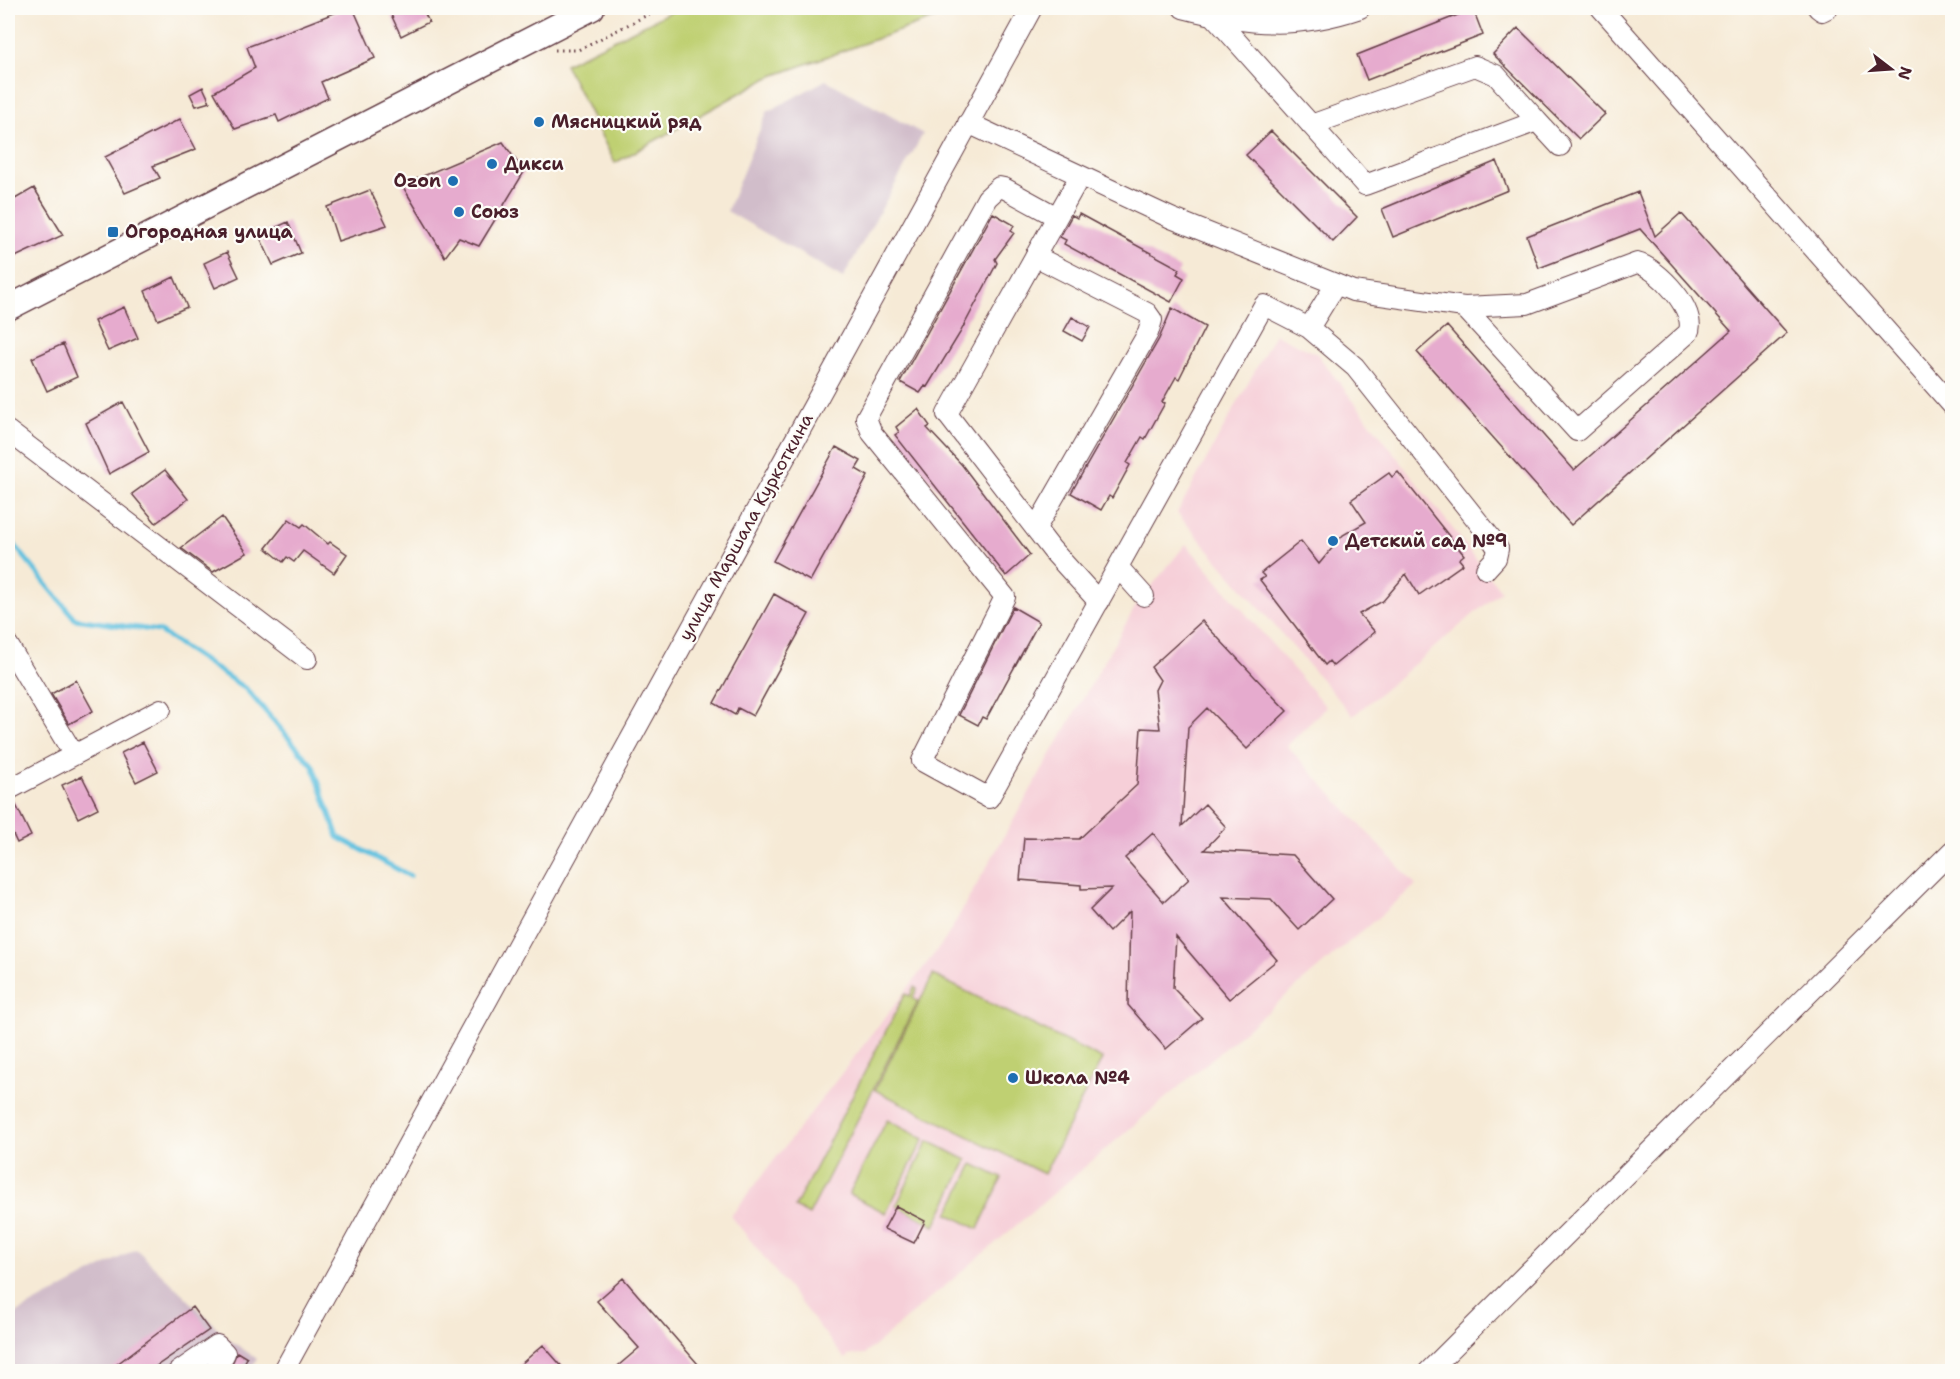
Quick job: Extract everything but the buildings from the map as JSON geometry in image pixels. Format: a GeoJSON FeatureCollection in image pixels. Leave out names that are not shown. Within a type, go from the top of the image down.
{"type":"FeatureCollection","features":[{"type":"Feature","properties":{"kind":"main road"},"geometry":{"type":"LineString","coordinates":[[8,308],[592,8]]}},
{"type":"Feature","properties":{"kind":"street","name":"улица Маршала Куркоткина"},"geometry":{"type":"LineString","coordinates":[[283,1371],[1032,8]]}},
{"type":"Feature","properties":{"kind":"street"},"geometry":{"type":"LineString","coordinates":[[1183,8],[1263,22],[1296,23],[1325,19],[1360,8]]}},
{"type":"Feature","properties":{"kind":"street"},"geometry":{"type":"LineString","coordinates":[[1601,8],[1953,405]]}},
{"type":"Feature","properties":{"kind":"street"},"geometry":{"type":"LineString","coordinates":[[1818,8],[1822,11],[1828,8]]}},
{"type":"Feature","properties":{"kind":"street"},"geometry":{"type":"LineString","coordinates":[[1213,15],[1365,185],[1537,121]]}},
{"type":"Feature","properties":{"kind":"street"},"geometry":{"type":"LineString","coordinates":[[1311,125],[1475,66],[1496,75],[1560,146]]}},
{"type":"Feature","properties":{"kind":"street"},"geometry":{"type":"LineString","coordinates":[[968,123],[1171,218],[1353,291],[1464,307],[1527,304],[1637,263],[1648,265],[1686,307],[1691,318],[1691,327],[1688,333],[1577,431],[1464,307]]}},
{"type":"Feature","properties":{"kind":"street"},"geometry":{"type":"LineString","coordinates":[[1080,176],[947,414],[1036,528],[1099,602]]}},
{"type":"Feature","properties":{"kind":"street"},"geometry":{"type":"LineString","coordinates":[[1058,217],[1004,188],[999,187],[987,198],[866,418],[872,433],[1005,597],[922,761],[989,798],[1263,305],[1309,328],[1355,367],[1491,538],[1498,549],[1496,558],[1486,569]]}},
{"type":"Feature","properties":{"kind":"street"},"geometry":{"type":"LineString","coordinates":[[1035,256],[1147,313],[1152,320],[1148,333],[1036,528]]}},
{"type":"Feature","properties":{"kind":"street"},"geometry":{"type":"LineString","coordinates":[[1309,328],[1336,284]]}},
{"type":"Feature","properties":{"kind":"street"},"geometry":{"type":"LineString","coordinates":[[8,431],[307,659]]}},
{"type":"Feature","properties":{"kind":"street"},"geometry":{"type":"LineString","coordinates":[[1118,567],[1144,596]]}},
{"type":"Feature","properties":{"kind":"street"},"geometry":{"type":"LineString","coordinates":[[8,645],[74,755]]}},
{"type":"Feature","properties":{"kind":"street"},"geometry":{"type":"LineString","coordinates":[[8,790],[161,709]]}},
{"type":"Feature","properties":{"kind":"street"},"geometry":{"type":"LineString","coordinates":[[1428,1371],[1953,851]]}},
{"type":"Feature","properties":{"kind":"street"},"geometry":{"type":"LineString","coordinates":[[178,1371],[217,1345],[225,1353],[215,1371]]}},
{"type":"Feature","properties":{"kind":"shaded area"},"geometry":{"type":"Polygon","coordinates":[[[826,80],[923,134],[843,278],[727,211],[767,112],[826,80]]]}},
{"type":"Feature","properties":{"kind":"shaded area","name":"Детский сад №9"},"geometry":{"type":"Polygon","coordinates":[[[1275,334],[1317,354],[1501,591],[1353,716],[1177,513],[1275,334]]]}},
{"type":"Feature","properties":{"kind":"shaded area","name":"Школа №4"},"geometry":{"type":"Polygon","coordinates":[[[1186,544],[1326,707],[1287,746],[1416,885],[865,1354],[849,1355],[845,1359],[731,1216],[945,940],[1137,604],[1186,544]]]}},
{"type":"Feature","properties":{"kind":"shaded area"},"geometry":{"type":"Polygon","coordinates":[[[136,1249],[230,1340],[257,1359],[249,1371],[8,1372],[8,1318],[136,1249]]]}},
{"type":"Feature","properties":{"kind":"green space"},"geometry":{"type":"Polygon","coordinates":[[[678,8],[963,8],[767,78],[615,163],[565,64],[678,8]]]}},
{"type":"Feature","properties":{"kind":"green space"},"geometry":{"type":"Polygon","coordinates":[[[933,975],[1102,1059],[1044,1174],[875,1090],[933,975]]]}},
{"type":"Feature","properties":{"kind":"green space"},"geometry":{"type":"Polygon","coordinates":[[[914,987],[917,989],[913,998],[918,1001],[809,1215],[795,1207],[905,994],[910,996],[914,987]]]}},
{"type":"Feature","properties":{"kind":"green space"},"geometry":{"type":"Polygon","coordinates":[[[887,1120],[924,1139],[886,1213],[849,1194],[887,1120]]]}},
{"type":"Feature","properties":{"kind":"green space"},"geometry":{"type":"Polygon","coordinates":[[[928,1141],[967,1160],[935,1226],[896,1206],[928,1141]]]}},
{"type":"Feature","properties":{"kind":"green space"},"geometry":{"type":"Polygon","coordinates":[[[973,1164],[1002,1178],[978,1229],[948,1214],[973,1164]]]}},
{"type":"Feature","properties":{"kind":"waterway"},"geometry":{"type":"LineString","coordinates":[[8,537],[75,619],[159,631],[246,689],[313,766],[338,837],[410,876]]}},
{"type":"Feature","properties":{"kind":"place","name":"Мясницкий ряд"},"geometry":{"type":"Point","coordinates":[539,122]}},
{"type":"Feature","properties":{"kind":"place","name":"Дикси"},"geometry":{"type":"Point","coordinates":[492,164]}},
{"type":"Feature","properties":{"kind":"place","name":"Ozon"},"geometry":{"type":"Point","coordinates":[453,181]}},
{"type":"Feature","properties":{"kind":"place","name":"Союз"},"geometry":{"type":"Point","coordinates":[459,212]}},
{"type":"Feature","properties":{"kind":"place","name":"Огородная улица"},"geometry":{"type":"Point","coordinates":[113,232]}},
{"type":"Feature","properties":{"kind":"place","name":"Детский сад №9"},"geometry":{"type":"Point","coordinates":[1333,541]}},
{"type":"Feature","properties":{"kind":"place","name":"Школа №4"},"geometry":{"type":"Point","coordinates":[1013,1078]}}]}
